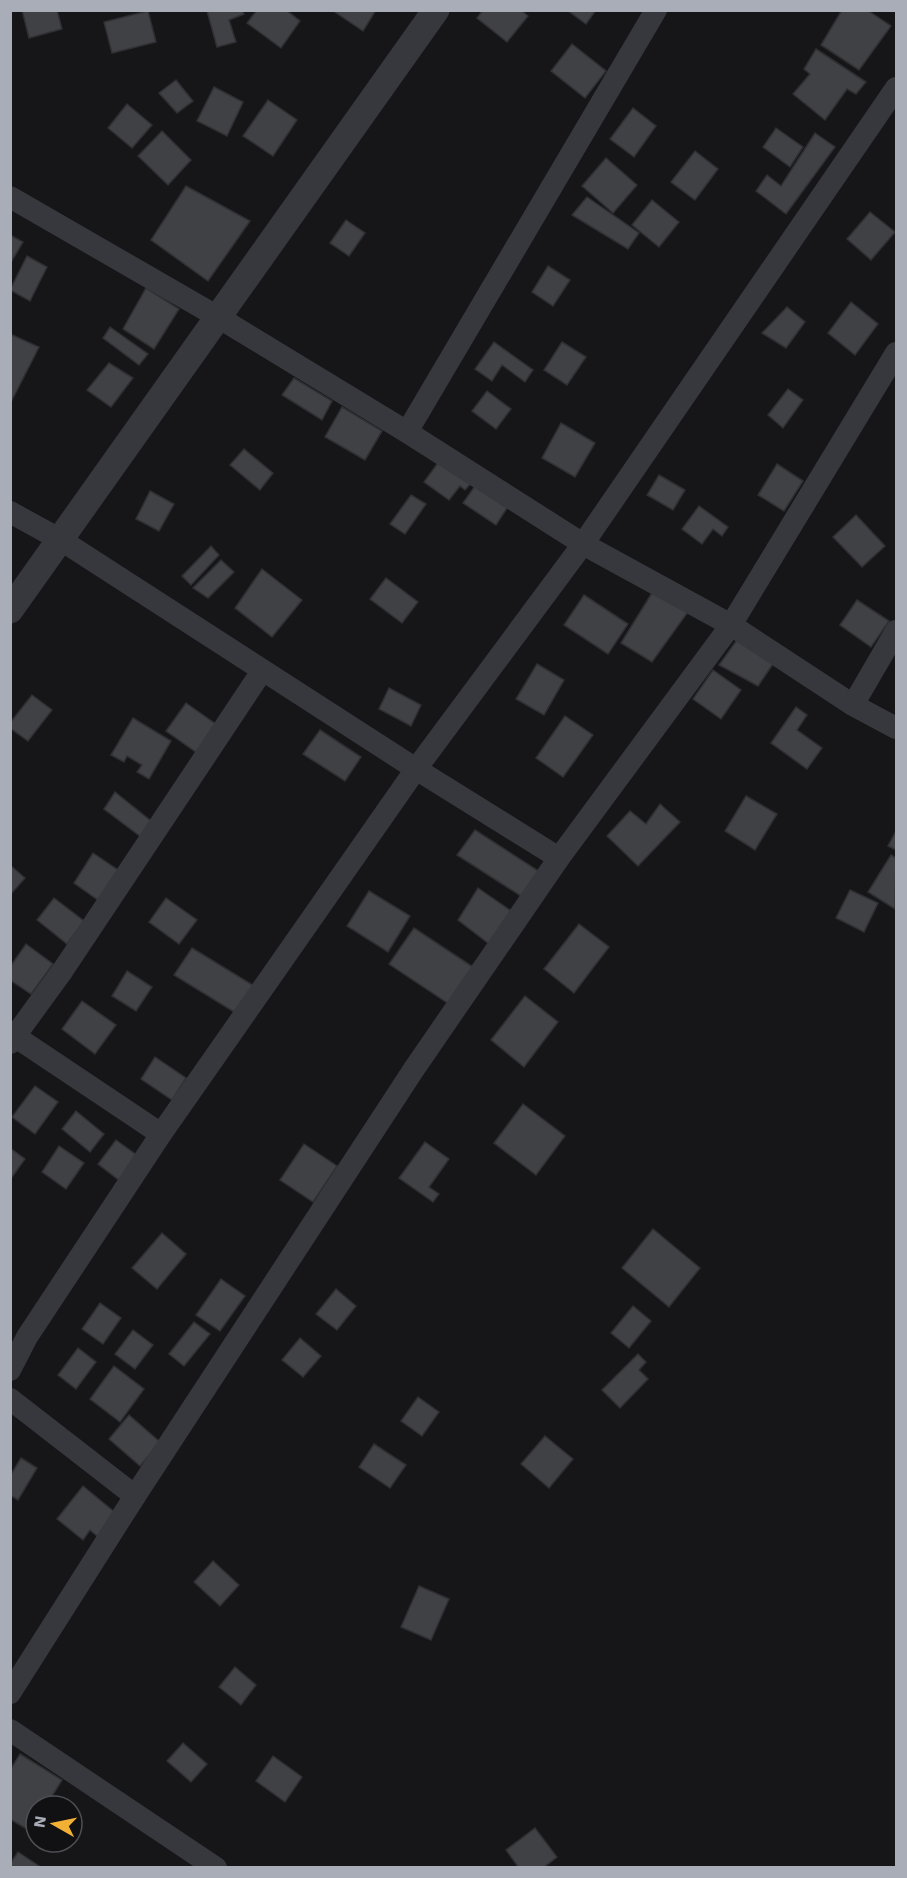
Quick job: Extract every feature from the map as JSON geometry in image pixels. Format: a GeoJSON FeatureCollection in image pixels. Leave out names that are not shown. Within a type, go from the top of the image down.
{"type":"FeatureCollection","features":[{"type":"Feature","properties":{"kind":"street"},"geometry":{"type":"LineString","coordinates":[[10,610],[436,10]]}},
{"type":"Feature","properties":{"kind":"street"},"geometry":{"type":"LineString","coordinates":[[407,432],[651,12]]}},
{"type":"Feature","properties":{"kind":"street"},"geometry":{"type":"LineString","coordinates":[[10,1370],[27,1337],[161,1134],[416,769],[583,544],[897,88]]}},
{"type":"Feature","properties":{"kind":"street"},"geometry":{"type":"LineString","coordinates":[[10,197],[218,316],[583,544],[731,626],[853,705],[897,728]]}},
{"type":"Feature","properties":{"kind":"street"},"geometry":{"type":"LineString","coordinates":[[10,1693],[135,1496],[414,1070],[559,858],[731,626],[897,353]]}},
{"type":"Feature","properties":{"kind":"street"},"geometry":{"type":"LineString","coordinates":[[10,512],[61,540],[262,671],[559,858]]}},
{"type":"Feature","properties":{"kind":"street"},"geometry":{"type":"LineString","coordinates":[[853,705],[897,631]]}},
{"type":"Feature","properties":{"kind":"street"},"geometry":{"type":"LineString","coordinates":[[161,1134],[12,1038],[63,970],[262,671]]}},
{"type":"Feature","properties":{"kind":"street"},"geometry":{"type":"LineString","coordinates":[[10,1399],[135,1496]]}},
{"type":"Feature","properties":{"kind":"street"},"geometry":{"type":"LineString","coordinates":[[10,1730],[216,1868]]}},
{"type":"Feature","properties":{"kind":"building"},"geometry":{"type":"Polygon","coordinates":[[[22,10],[57,10],[62,29],[29,38],[22,10]]]}},
{"type":"Feature","properties":{"kind":"building"},"geometry":{"type":"Polygon","coordinates":[[[242,10],[244,14],[229,20],[236,42],[217,47],[207,11],[242,10]]]}},
{"type":"Feature","properties":{"kind":"building"},"geometry":{"type":"Polygon","coordinates":[[[257,10],[286,10],[300,21],[281,48],[247,23],[257,10]]]}},
{"type":"Feature","properties":{"kind":"building"},"geometry":{"type":"Polygon","coordinates":[[[332,10],[376,10],[363,31],[332,10]]]}},
{"type":"Feature","properties":{"kind":"building"},"geometry":{"type":"Polygon","coordinates":[[[483,10],[521,10],[528,16],[507,42],[477,18],[483,10]]]}},
{"type":"Feature","properties":{"kind":"building"},"geometry":{"type":"Polygon","coordinates":[[[567,10],[596,10],[586,24],[567,10]]]}},
{"type":"Feature","properties":{"kind":"building"},"geometry":{"type":"Polygon","coordinates":[[[842,10],[867,10],[891,26],[859,70],[821,45],[842,10]]]}},
{"type":"Feature","properties":{"kind":"building"},"geometry":{"type":"Polygon","coordinates":[[[148,11],[156,42],[112,53],[104,22],[148,11]]]}},
{"type":"Feature","properties":{"kind":"building"},"geometry":{"type":"Polygon","coordinates":[[[572,44],[606,71],[585,98],[551,71],[572,44]]]}},
{"type":"Feature","properties":{"kind":"building"},"geometry":{"type":"Polygon","coordinates":[[[816,49],[866,82],[856,94],[847,89],[825,120],[793,94],[810,74],[804,69],[816,49]]]}},
{"type":"Feature","properties":{"kind":"building"},"geometry":{"type":"Polygon","coordinates":[[[176,80],[193,101],[177,113],[159,93],[176,80]]]}},
{"type":"Feature","properties":{"kind":"building"},"geometry":{"type":"Polygon","coordinates":[[[214,87],[243,102],[227,136],[197,121],[214,87]]]}},
{"type":"Feature","properties":{"kind":"building"},"geometry":{"type":"Polygon","coordinates":[[[268,100],[297,120],[273,156],[243,136],[268,100]]]}},
{"type":"Feature","properties":{"kind":"building"},"geometry":{"type":"Polygon","coordinates":[[[127,104],[152,125],[132,148],[108,128],[127,104]]]}},
{"type":"Feature","properties":{"kind":"building"},"geometry":{"type":"Polygon","coordinates":[[[633,108],[656,126],[634,157],[610,139],[633,108]]]}},
{"type":"Feature","properties":{"kind":"building"},"geometry":{"type":"Polygon","coordinates":[[[776,128],[803,147],[790,167],[763,147],[776,128]]]}},
{"type":"Feature","properties":{"kind":"building"},"geometry":{"type":"Polygon","coordinates":[[[162,131],[191,160],[168,185],[138,156],[162,131]]]}},
{"type":"Feature","properties":{"kind":"building"},"geometry":{"type":"Polygon","coordinates":[[[815,133],[835,147],[786,214],[756,191],[767,175],[781,186],[815,133]]]}},
{"type":"Feature","properties":{"kind":"building"},"geometry":{"type":"Polygon","coordinates":[[[695,151],[718,169],[695,200],[671,182],[695,151]]]}},
{"type":"Feature","properties":{"kind":"building"},"geometry":{"type":"Polygon","coordinates":[[[606,158],[637,185],[613,213],[582,186],[606,158]]]}},
{"type":"Feature","properties":{"kind":"building"},"geometry":{"type":"Polygon","coordinates":[[[186,186],[250,221],[208,281],[151,240],[186,186]]]}},
{"type":"Feature","properties":{"kind":"building"},"geometry":{"type":"Polygon","coordinates":[[[587,197],[639,233],[628,249],[572,215],[587,197]]]}},
{"type":"Feature","properties":{"kind":"building"},"geometry":{"type":"Polygon","coordinates":[[[652,200],[679,222],[659,247],[632,225],[652,200]]]}},
{"type":"Feature","properties":{"kind":"building"},"geometry":{"type":"Polygon","coordinates":[[[870,212],[895,232],[871,260],[847,239],[870,212]]]}},
{"type":"Feature","properties":{"kind":"building"},"geometry":{"type":"Polygon","coordinates":[[[346,220],[365,233],[349,256],[330,243],[346,220]]]}},
{"type":"Feature","properties":{"kind":"building"},"geometry":{"type":"Polygon","coordinates":[[[10,235],[23,242],[10,264],[10,235]]]}},
{"type":"Feature","properties":{"kind":"building"},"geometry":{"type":"Polygon","coordinates":[[[27,256],[47,267],[30,301],[10,290],[27,256]]]}},
{"type":"Feature","properties":{"kind":"building"},"geometry":{"type":"Polygon","coordinates":[[[548,266],[570,280],[553,306],[532,292],[548,266]]]}},
{"type":"Feature","properties":{"kind":"building"},"geometry":{"type":"Polygon","coordinates":[[[146,288],[179,309],[154,349],[123,329],[146,288]]]}},
{"type":"Feature","properties":{"kind":"building"},"geometry":{"type":"Polygon","coordinates":[[[851,302],[878,324],[855,355],[828,333],[851,302]]]}},
{"type":"Feature","properties":{"kind":"building"},"geometry":{"type":"Polygon","coordinates":[[[787,307],[805,322],[786,348],[762,333],[787,307]]]}},
{"type":"Feature","properties":{"kind":"building"},"geometry":{"type":"Polygon","coordinates":[[[110,327],[148,354],[139,365],[103,338],[110,327]]]}},
{"type":"Feature","properties":{"kind":"building"},"geometry":{"type":"Polygon","coordinates":[[[10,334],[39,347],[10,404],[10,334]]]}},
{"type":"Feature","properties":{"kind":"building"},"geometry":{"type":"Polygon","coordinates":[[[494,342],[533,370],[525,382],[502,365],[492,381],[475,369],[494,342]]]}},
{"type":"Feature","properties":{"kind":"building"},"geometry":{"type":"Polygon","coordinates":[[[562,342],[586,357],[567,385],[544,370],[562,342]]]}},
{"type":"Feature","properties":{"kind":"building"},"geometry":{"type":"Polygon","coordinates":[[[109,363],[133,378],[111,407],[87,390],[109,363]]]}},
{"type":"Feature","properties":{"kind":"building"},"geometry":{"type":"Polygon","coordinates":[[[294,378],[332,401],[322,420],[282,395],[294,378]]]}},
{"type":"Feature","properties":{"kind":"building"},"geometry":{"type":"Polygon","coordinates":[[[788,389],[803,400],[783,428],[768,415],[788,389]]]}},
{"type":"Feature","properties":{"kind":"building"},"geometry":{"type":"Polygon","coordinates":[[[487,391],[511,409],[496,429],[472,411],[487,391]]]}},
{"type":"Feature","properties":{"kind":"building"},"geometry":{"type":"Polygon","coordinates":[[[342,407],[382,431],[365,460],[325,437],[342,407]]]}},
{"type":"Feature","properties":{"kind":"building"},"geometry":{"type":"Polygon","coordinates":[[[561,423],[595,443],[575,477],[542,458],[561,423]]]}},
{"type":"Feature","properties":{"kind":"building"},"geometry":{"type":"Polygon","coordinates":[[[244,449],[273,473],[260,490],[230,465],[244,449]]]}},
{"type":"Feature","properties":{"kind":"building"},"geometry":{"type":"Polygon","coordinates":[[[440,460],[471,483],[465,490],[460,486],[449,500],[424,482],[440,460]]]}},
{"type":"Feature","properties":{"kind":"building"},"geometry":{"type":"Polygon","coordinates":[[[777,464],[803,481],[784,511],[758,495],[777,464]]]}},
{"type":"Feature","properties":{"kind":"building"},"geometry":{"type":"Polygon","coordinates":[[[659,475],[685,490],[673,510],[647,495],[659,475]]]}},
{"type":"Feature","properties":{"kind":"building"},"geometry":{"type":"Polygon","coordinates":[[[475,486],[507,508],[496,525],[463,503],[475,486]]]}},
{"type":"Feature","properties":{"kind":"building"},"geometry":{"type":"Polygon","coordinates":[[[150,491],[174,504],[159,531],[136,519],[150,491]]]}},
{"type":"Feature","properties":{"kind":"building"},"geometry":{"type":"Polygon","coordinates":[[[411,495],[426,504],[405,534],[390,524],[411,495]]]}},
{"type":"Feature","properties":{"kind":"building"},"geometry":{"type":"Polygon","coordinates":[[[699,506],[728,527],[722,536],[713,529],[702,544],[682,529],[699,506]]]}},
{"type":"Feature","properties":{"kind":"building"},"geometry":{"type":"Polygon","coordinates":[[[856,515],[885,546],[862,567],[833,537],[856,515]]]}},
{"type":"Feature","properties":{"kind":"building"},"geometry":{"type":"Polygon","coordinates":[[[211,546],[219,555],[191,585],[182,576],[211,546]]]}},
{"type":"Feature","properties":{"kind":"building"},"geometry":{"type":"Polygon","coordinates":[[[221,560],[234,572],[208,598],[193,588],[221,560]]]}},
{"type":"Feature","properties":{"kind":"building"},"geometry":{"type":"Polygon","coordinates":[[[262,569],[302,600],[272,637],[235,608],[262,569]]]}},
{"type":"Feature","properties":{"kind":"building"},"geometry":{"type":"Polygon","coordinates":[[[386,578],[418,602],[402,623],[370,599],[386,578]]]}},
{"type":"Feature","properties":{"kind":"building"},"geometry":{"type":"Polygon","coordinates":[[[655,588],[690,609],[652,662],[621,643],[655,588]]]}},
{"type":"Feature","properties":{"kind":"building"},"geometry":{"type":"Polygon","coordinates":[[[584,595],[628,624],[608,654],[564,625],[584,595]]]}},
{"type":"Feature","properties":{"kind":"building"},"geometry":{"type":"Polygon","coordinates":[[[857,600],[889,621],[871,647],[840,625],[857,600]]]}},
{"type":"Feature","properties":{"kind":"building"},"geometry":{"type":"Polygon","coordinates":[[[737,640],[775,661],[758,686],[719,665],[737,640]]]}},
{"type":"Feature","properties":{"kind":"building"},"geometry":{"type":"Polygon","coordinates":[[[537,664],[564,680],[544,715],[516,699],[537,664]]]}},
{"type":"Feature","properties":{"kind":"building"},"geometry":{"type":"Polygon","coordinates":[[[713,670],[741,690],[721,719],[693,699],[713,670]]]}},
{"type":"Feature","properties":{"kind":"building"},"geometry":{"type":"Polygon","coordinates":[[[389,688],[421,705],[411,726],[379,709],[389,688]]]}},
{"type":"Feature","properties":{"kind":"building"},"geometry":{"type":"Polygon","coordinates":[[[32,695],[52,710],[28,741],[10,728],[10,723],[32,695]]]}},
{"type":"Feature","properties":{"kind":"building"},"geometry":{"type":"Polygon","coordinates":[[[186,703],[220,727],[200,755],[166,731],[186,703]]]}},
{"type":"Feature","properties":{"kind":"building"},"geometry":{"type":"Polygon","coordinates":[[[796,707],[807,715],[797,730],[822,748],[807,769],[771,743],[796,707]]]}},
{"type":"Feature","properties":{"kind":"building"},"geometry":{"type":"Polygon","coordinates":[[[565,716],[593,735],[563,777],[536,758],[565,716]]]}},
{"type":"Feature","properties":{"kind":"building"},"geometry":{"type":"Polygon","coordinates":[[[133,718],[171,741],[149,779],[137,772],[142,765],[127,756],[124,762],[111,755],[133,718]]]}},
{"type":"Feature","properties":{"kind":"building"},"geometry":{"type":"Polygon","coordinates":[[[320,730],[361,757],[345,781],[303,754],[320,730]]]}},
{"type":"Feature","properties":{"kind":"building"},"geometry":{"type":"Polygon","coordinates":[[[115,792],[156,825],[145,840],[104,809],[115,792]]]}},
{"type":"Feature","properties":{"kind":"building"},"geometry":{"type":"Polygon","coordinates":[[[746,796],[777,814],[755,850],[725,831],[746,796]]]}},
{"type":"Feature","properties":{"kind":"building"},"geometry":{"type":"Polygon","coordinates":[[[660,804],[680,822],[638,866],[607,836],[630,811],[646,824],[660,804]]]}},
{"type":"Feature","properties":{"kind":"building"},"geometry":{"type":"Polygon","coordinates":[[[475,830],[540,872],[524,898],[457,855],[475,830]]]}},
{"type":"Feature","properties":{"kind":"building"},"geometry":{"type":"Polygon","coordinates":[[[896,831],[896,850],[888,846],[896,831]]]}},
{"type":"Feature","properties":{"kind":"building"},"geometry":{"type":"Polygon","coordinates":[[[93,853],[121,872],[102,903],[74,883],[93,853]]]}},
{"type":"Feature","properties":{"kind":"building"},"geometry":{"type":"Polygon","coordinates":[[[891,855],[896,858],[895,909],[868,892],[891,855]]]}},
{"type":"Feature","properties":{"kind":"building"},"geometry":{"type":"Polygon","coordinates":[[[10,865],[25,878],[10,895],[10,865]]]}},
{"type":"Feature","properties":{"kind":"building"},"geometry":{"type":"Polygon","coordinates":[[[478,888],[517,915],[493,947],[458,920],[478,888]]]}},
{"type":"Feature","properties":{"kind":"building"},"geometry":{"type":"Polygon","coordinates":[[[850,890],[878,903],[864,932],[836,918],[850,890]]]}},
{"type":"Feature","properties":{"kind":"building"},"geometry":{"type":"Polygon","coordinates":[[[369,891],[410,916],[388,952],[347,926],[369,891]]]}},
{"type":"Feature","properties":{"kind":"building"},"geometry":{"type":"Polygon","coordinates":[[[54,898],[84,921],[67,944],[37,920],[54,898]]]}},
{"type":"Feature","properties":{"kind":"building"},"geometry":{"type":"Polygon","coordinates":[[[166,898],[197,920],[179,944],[149,922],[166,898]]]}},
{"type":"Feature","properties":{"kind":"building"},"geometry":{"type":"Polygon","coordinates":[[[579,924],[609,947],[574,993],[544,969],[579,924]]]}},
{"type":"Feature","properties":{"kind":"building"},"geometry":{"type":"Polygon","coordinates":[[[414,928],[476,969],[449,1004],[389,964],[414,928]]]}},
{"type":"Feature","properties":{"kind":"building"},"geometry":{"type":"Polygon","coordinates":[[[26,944],[53,964],[31,994],[10,980],[10,967],[26,944]]]}},
{"type":"Feature","properties":{"kind":"building"},"geometry":{"type":"Polygon","coordinates":[[[192,948],[259,989],[239,1015],[174,975],[192,948]]]}},
{"type":"Feature","properties":{"kind":"building"},"geometry":{"type":"Polygon","coordinates":[[[127,971],[152,987],[136,1011],[112,996],[127,971]]]}},
{"type":"Feature","properties":{"kind":"building"},"geometry":{"type":"Polygon","coordinates":[[[525,996],[558,1022],[524,1067],[491,1040],[525,996]]]}},
{"type":"Feature","properties":{"kind":"building"},"geometry":{"type":"Polygon","coordinates":[[[82,1001],[116,1025],[95,1054],[62,1029],[82,1001]]]}},
{"type":"Feature","properties":{"kind":"building"},"geometry":{"type":"Polygon","coordinates":[[[155,1057],[186,1078],[172,1100],[141,1079],[155,1057]]]}},
{"type":"Feature","properties":{"kind":"building"},"geometry":{"type":"Polygon","coordinates":[[[35,1086],[58,1102],[35,1134],[12,1117],[35,1086]]]}},
{"type":"Feature","properties":{"kind":"building"},"geometry":{"type":"Polygon","coordinates":[[[523,1104],[565,1136],[536,1175],[494,1143],[523,1104]]]}},
{"type":"Feature","properties":{"kind":"building"},"geometry":{"type":"Polygon","coordinates":[[[76,1111],[104,1134],[90,1152],[62,1129],[76,1111]]]}},
{"type":"Feature","properties":{"kind":"building"},"geometry":{"type":"Polygon","coordinates":[[[116,1140],[138,1156],[120,1181],[98,1164],[116,1140]]]}},
{"type":"Feature","properties":{"kind":"building"},"geometry":{"type":"Polygon","coordinates":[[[425,1142],[449,1159],[429,1187],[439,1194],[433,1202],[399,1178],[425,1142]]]}},
{"type":"Feature","properties":{"kind":"building"},"geometry":{"type":"Polygon","coordinates":[[[304,1144],[337,1166],[313,1202],[280,1180],[304,1144]]]}},
{"type":"Feature","properties":{"kind":"building"},"geometry":{"type":"Polygon","coordinates":[[[59,1146],[84,1163],[66,1189],[42,1172],[59,1146]]]}},
{"type":"Feature","properties":{"kind":"building"},"geometry":{"type":"Polygon","coordinates":[[[10,1148],[25,1159],[10,1180],[10,1148]]]}},
{"type":"Feature","properties":{"kind":"building"},"geometry":{"type":"Polygon","coordinates":[[[653,1229],[700,1268],[669,1307],[622,1268],[653,1229]]]}},
{"type":"Feature","properties":{"kind":"building"},"geometry":{"type":"Polygon","coordinates":[[[162,1233],[186,1254],[157,1289],[132,1268],[162,1233]]]}},
{"type":"Feature","properties":{"kind":"building"},"geometry":{"type":"Polygon","coordinates":[[[221,1279],[245,1296],[220,1331],[196,1315],[221,1279]]]}},
{"type":"Feature","properties":{"kind":"building"},"geometry":{"type":"Polygon","coordinates":[[[336,1289],[356,1306],[337,1330],[316,1314],[336,1289]]]}},
{"type":"Feature","properties":{"kind":"building"},"geometry":{"type":"Polygon","coordinates":[[[100,1303],[121,1318],[103,1344],[82,1329],[100,1303]]]}},
{"type":"Feature","properties":{"kind":"building"},"geometry":{"type":"Polygon","coordinates":[[[633,1306],[651,1321],[629,1348],[611,1333],[633,1306]]]}},
{"type":"Feature","properties":{"kind":"building"},"geometry":{"type":"Polygon","coordinates":[[[194,1322],[210,1334],[184,1366],[169,1354],[194,1322]]]}},
{"type":"Feature","properties":{"kind":"building"},"geometry":{"type":"Polygon","coordinates":[[[133,1330],[153,1345],[135,1369],[115,1354],[133,1330]]]}},
{"type":"Feature","properties":{"kind":"building"},"geometry":{"type":"Polygon","coordinates":[[[300,1338],[321,1356],[303,1377],[282,1360],[300,1338]]]}},
{"type":"Feature","properties":{"kind":"building"},"geometry":{"type":"Polygon","coordinates":[[[78,1348],[96,1362],[76,1389],[58,1375],[78,1348]]]}},
{"type":"Feature","properties":{"kind":"building"},"geometry":{"type":"Polygon","coordinates":[[[638,1354],[646,1362],[639,1370],[648,1379],[620,1408],[602,1390],[638,1354]]]}},
{"type":"Feature","properties":{"kind":"building"},"geometry":{"type":"Polygon","coordinates":[[[114,1366],[144,1389],[120,1422],[90,1399],[114,1366]]]}},
{"type":"Feature","properties":{"kind":"building"},"geometry":{"type":"Polygon","coordinates":[[[418,1397],[439,1412],[422,1436],[401,1421],[418,1397]]]}},
{"type":"Feature","properties":{"kind":"building"},"geometry":{"type":"Polygon","coordinates":[[[129,1415],[160,1442],[140,1466],[109,1439],[129,1415]]]}},
{"type":"Feature","properties":{"kind":"building"},"geometry":{"type":"Polygon","coordinates":[[[545,1436],[573,1459],[549,1488],[521,1464],[545,1436]]]}},
{"type":"Feature","properties":{"kind":"building"},"geometry":{"type":"Polygon","coordinates":[[[374,1444],[406,1465],[390,1488],[359,1467],[374,1444]]]}},
{"type":"Feature","properties":{"kind":"building"},"geometry":{"type":"Polygon","coordinates":[[[21,1458],[37,1468],[18,1500],[10,1495],[10,1476],[21,1458]]]}},
{"type":"Feature","properties":{"kind":"building"},"geometry":{"type":"Polygon","coordinates":[[[83,1486],[117,1514],[98,1537],[90,1530],[83,1540],[57,1519],[83,1486]]]}},
{"type":"Feature","properties":{"kind":"building"},"geometry":{"type":"Polygon","coordinates":[[[213,1561],[239,1585],[220,1606],[194,1582],[213,1561]]]}},
{"type":"Feature","properties":{"kind":"building"},"geometry":{"type":"Polygon","coordinates":[[[419,1586],[449,1599],[431,1640],[401,1627],[419,1586]]]}},
{"type":"Feature","properties":{"kind":"building"},"geometry":{"type":"Polygon","coordinates":[[[235,1667],[256,1685],[241,1705],[219,1687],[235,1667]]]}},
{"type":"Feature","properties":{"kind":"building"},"geometry":{"type":"Polygon","coordinates":[[[183,1743],[207,1764],[191,1782],[167,1761],[183,1743]]]}},
{"type":"Feature","properties":{"kind":"building"},"geometry":{"type":"Polygon","coordinates":[[[20,1754],[62,1780],[53,1794],[24,1794],[24,1827],[10,1819],[10,1770],[20,1754]]]}},
{"type":"Feature","properties":{"kind":"building"},"geometry":{"type":"Polygon","coordinates":[[[273,1756],[302,1777],[285,1802],[256,1781],[273,1756]]]}},
{"type":"Feature","properties":{"kind":"building"},"geometry":{"type":"Polygon","coordinates":[[[535,1828],[557,1857],[543,1868],[519,1868],[506,1850],[535,1828]]]}},
{"type":"Feature","properties":{"kind":"building"},"geometry":{"type":"Polygon","coordinates":[[[18,1852],[42,1868],[10,1868],[18,1852]]]}}]}
